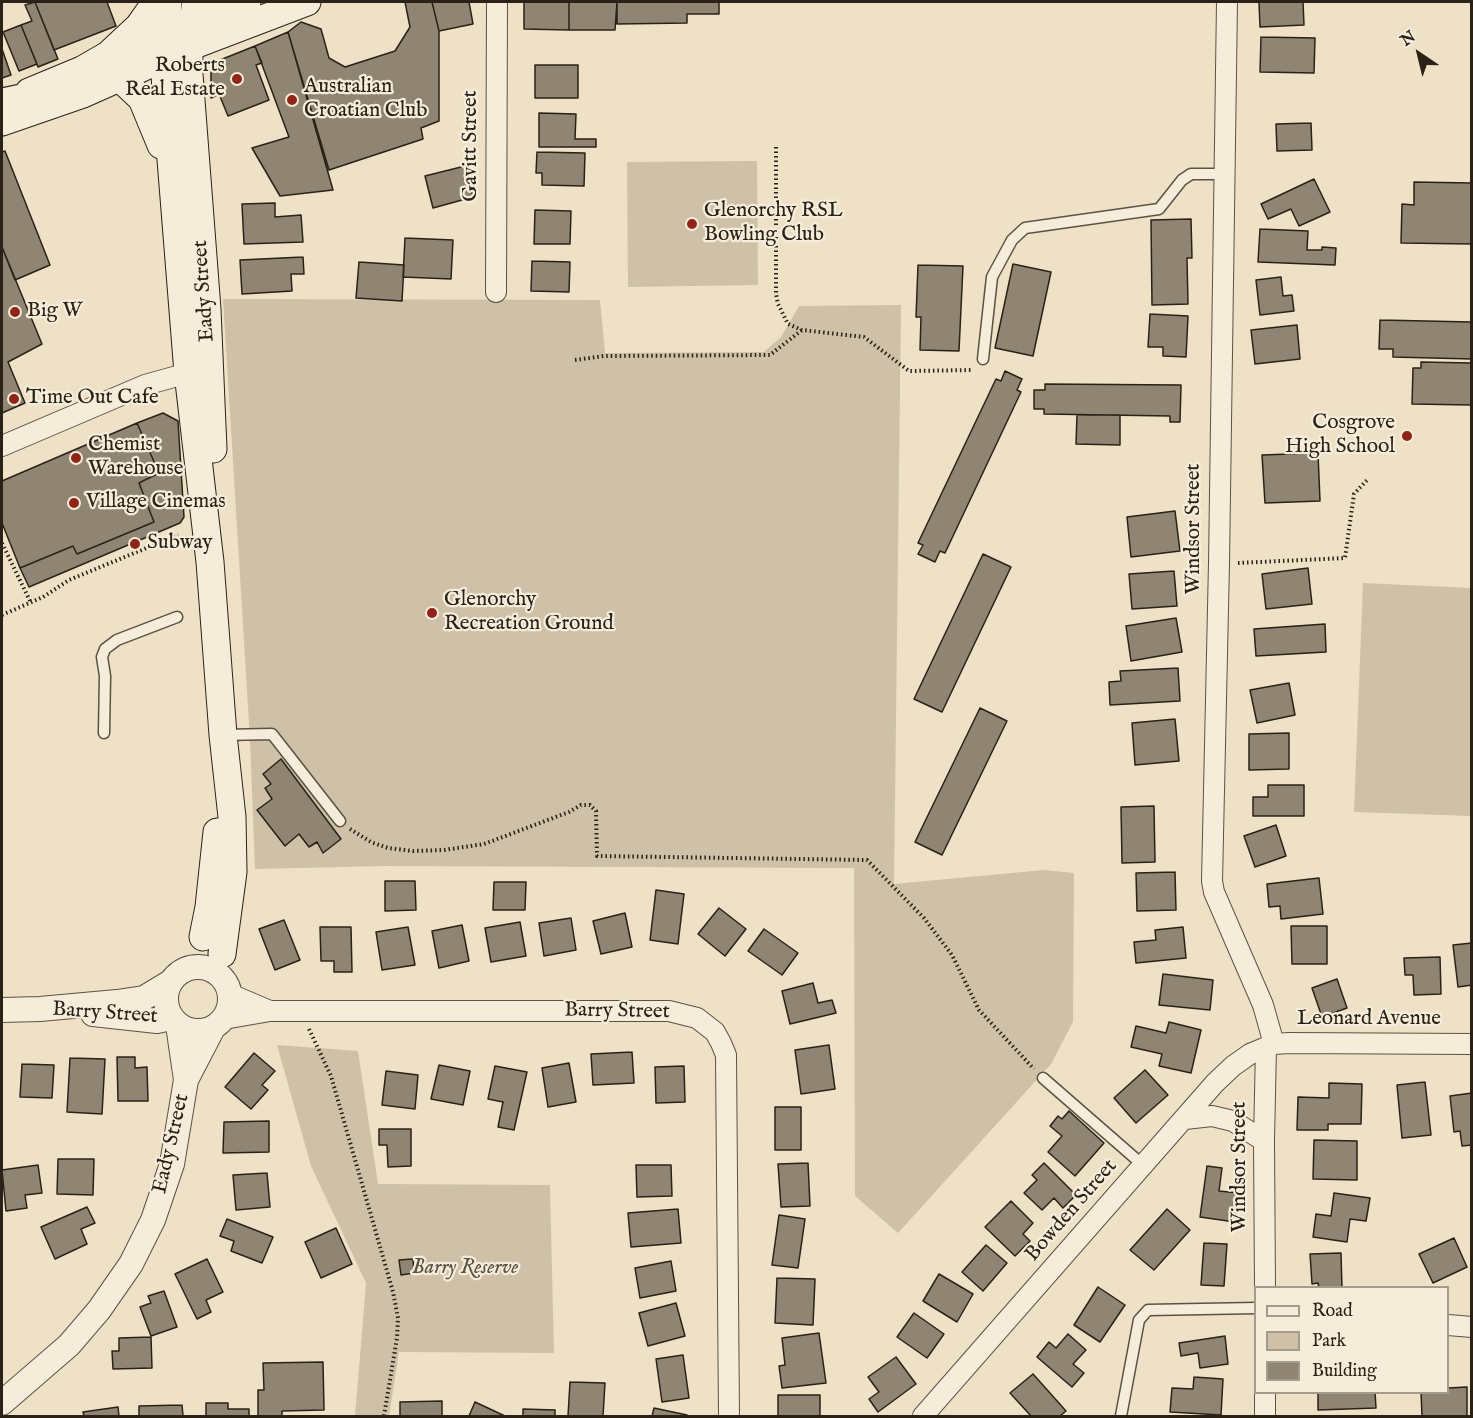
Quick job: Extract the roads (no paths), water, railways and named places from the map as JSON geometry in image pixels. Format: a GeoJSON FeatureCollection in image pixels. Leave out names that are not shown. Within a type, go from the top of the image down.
{"type":"FeatureCollection","features":[{"type":"Feature","properties":{"kind":"main road"},"geometry":{"type":"LineString","coordinates":[[5,108],[108,56],[139,26],[156,2]]}},
{"type":"Feature","properties":{"kind":"main road","name":"Eady Street"},"geometry":{"type":"LineString","coordinates":[[168,2],[165,46],[174,189],[188,373],[210,562],[223,735],[209,907],[213,945]]}},
{"type":"Feature","properties":{"kind":"main road"},"geometry":{"type":"LineString","coordinates":[[5,108],[52,105],[121,78],[192,23],[247,2]]}},
{"type":"Feature","properties":{"kind":"main road"},"geometry":{"type":"LineString","coordinates":[[192,23],[307,2]]}},
{"type":"Feature","properties":{"kind":"main road","name":"Eady Street"},"geometry":{"type":"LineString","coordinates":[[192,23],[190,111],[207,309],[214,464],[210,562]]}},
{"type":"Feature","properties":{"kind":"main road"},"geometry":{"type":"LineString","coordinates":[[5,108],[165,46]]}},
{"type":"Feature","properties":{"kind":"main road"},"geometry":{"type":"LineString","coordinates":[[121,78],[139,93],[148,108],[174,189]]}},
{"type":"Feature","properties":{"kind":"street","name":"Gavitt Street"},"geometry":{"type":"LineString","coordinates":[[496,292],[497,2]]}},
{"type":"Feature","properties":{"kind":"street","name":"Windsor Street"},"geometry":{"type":"LineString","coordinates":[[1227,2],[1212,881],[1214,892],[1263,1005],[1270,1046],[1264,1141],[1265,1286]]}},
{"type":"Feature","properties":{"kind":"street"},"geometry":{"type":"LineString","coordinates":[[2,446],[145,385],[188,373]]}},
{"type":"Feature","properties":{"kind":"street","name":"Eady Street"},"geometry":{"type":"LineString","coordinates":[[190,968],[213,945],[228,988]]}},
{"type":"Feature","properties":{"kind":"street"},"geometry":{"type":"LineString","coordinates":[[190,968],[210,969],[219,975],[228,988],[230,1002],[218,1023],[195,1032],[174,1022],[165,1001],[169,983],[174,976],[190,968]]}},
{"type":"Feature","properties":{"kind":"street","name":"Barry Street"},"geometry":{"type":"LineString","coordinates":[[2,1010],[40,1009],[144,998],[169,983]]}},
{"type":"Feature","properties":{"kind":"street","name":"Barry Street"},"geometry":{"type":"LineString","coordinates":[[228,988],[270,1011]]}},
{"type":"Feature","properties":{"kind":"street","name":"Barry Street"},"geometry":{"type":"LineString","coordinates":[[40,1009],[174,1022]]}},
{"type":"Feature","properties":{"kind":"street","name":"Barry Street"},"geometry":{"type":"LineString","coordinates":[[218,1023],[270,1011],[669,1011],[697,1018],[715,1032],[726,1055],[729,1416]]}},
{"type":"Feature","properties":{"kind":"street","name":"Eady Street"},"geometry":{"type":"LineString","coordinates":[[174,1022],[186,1080]]}},
{"type":"Feature","properties":{"kind":"street","name":"Eady Street"},"geometry":{"type":"LineString","coordinates":[[2,1403],[69,1345],[99,1310],[131,1264],[153,1220],[172,1164],[186,1080],[218,1023]]}},
{"type":"Feature","properties":{"kind":"street","name":"Leonard Avenue"},"geometry":{"type":"LineString","coordinates":[[1270,1046],[1289,1042],[1472,1044]]}},
{"type":"Feature","properties":{"kind":"street","name":"Bowden Street"},"geometry":{"type":"LineString","coordinates":[[922,1416],[1215,1083],[1250,1054],[1270,1046]]}},
{"type":"Feature","properties":{"kind":"street"},"geometry":{"type":"LineString","coordinates":[[1185,1119],[1212,1116],[1233,1121],[1264,1141]]}},
{"type":"Feature","properties":{"kind":"street"},"geometry":{"type":"LineString","coordinates":[[1449,1325],[1472,1327]]}},
{"type":"Feature","properties":{"kind":"street"},"geometry":{"type":"LineString","coordinates":[[1265,1394],[1265,1416]]}},
{"type":"Feature","properties":{"kind":"lane"},"geometry":{"type":"LineString","coordinates":[[983,359],[992,277],[1012,240],[1025,228],[1159,208],[1182,180],[1191,174],[1225,174]]}},
{"type":"Feature","properties":{"kind":"lane"},"geometry":{"type":"LineString","coordinates":[[104,733],[105,676],[102,657],[105,649],[117,640],[177,617]]}},
{"type":"Feature","properties":{"kind":"lane"},"geometry":{"type":"LineString","coordinates":[[223,735],[272,734],[340,821]]}},
{"type":"Feature","properties":{"kind":"lane"},"geometry":{"type":"LineString","coordinates":[[1043,1078],[1144,1166]]}},
{"type":"Feature","properties":{"kind":"lane"},"geometry":{"type":"LineString","coordinates":[[1121,1416],[1139,1320],[1148,1310],[1254,1308]]}},
{"type":"Feature","properties":{"kind":"place","name":"Roberts Real Estate"},"geometry":{"type":"Point","coordinates":[237,79]}},
{"type":"Feature","properties":{"kind":"place","name":"Australian Croatian Club"},"geometry":{"type":"Point","coordinates":[292,100]}},
{"type":"Feature","properties":{"kind":"place","name":"Glenorchy RSL Bowling Club"},"geometry":{"type":"Point","coordinates":[692,224]}},
{"type":"Feature","properties":{"kind":"place","name":"Big W"},"geometry":{"type":"Point","coordinates":[15,312]}},
{"type":"Feature","properties":{"kind":"place","name":"Time Out Cafe"},"geometry":{"type":"Point","coordinates":[14,399]}},
{"type":"Feature","properties":{"kind":"place","name":"Cosgrove High School"},"geometry":{"type":"Point","coordinates":[1407,436]}},
{"type":"Feature","properties":{"kind":"place","name":"Chemist Warehouse"},"geometry":{"type":"Point","coordinates":[76,458]}},
{"type":"Feature","properties":{"kind":"place","name":"Village Cinemas"},"geometry":{"type":"Point","coordinates":[74,503]}},
{"type":"Feature","properties":{"kind":"place","name":"Subway"},"geometry":{"type":"Point","coordinates":[135,544]}},
{"type":"Feature","properties":{"kind":"place","name":"Glenorchy Recreation Ground"},"geometry":{"type":"Point","coordinates":[432,613]}},
{"type":"Feature","properties":{"kind":"park label","name":"Barry Reserve"},"geometry":{"type":"Point","coordinates":[465,1269]}}]}
